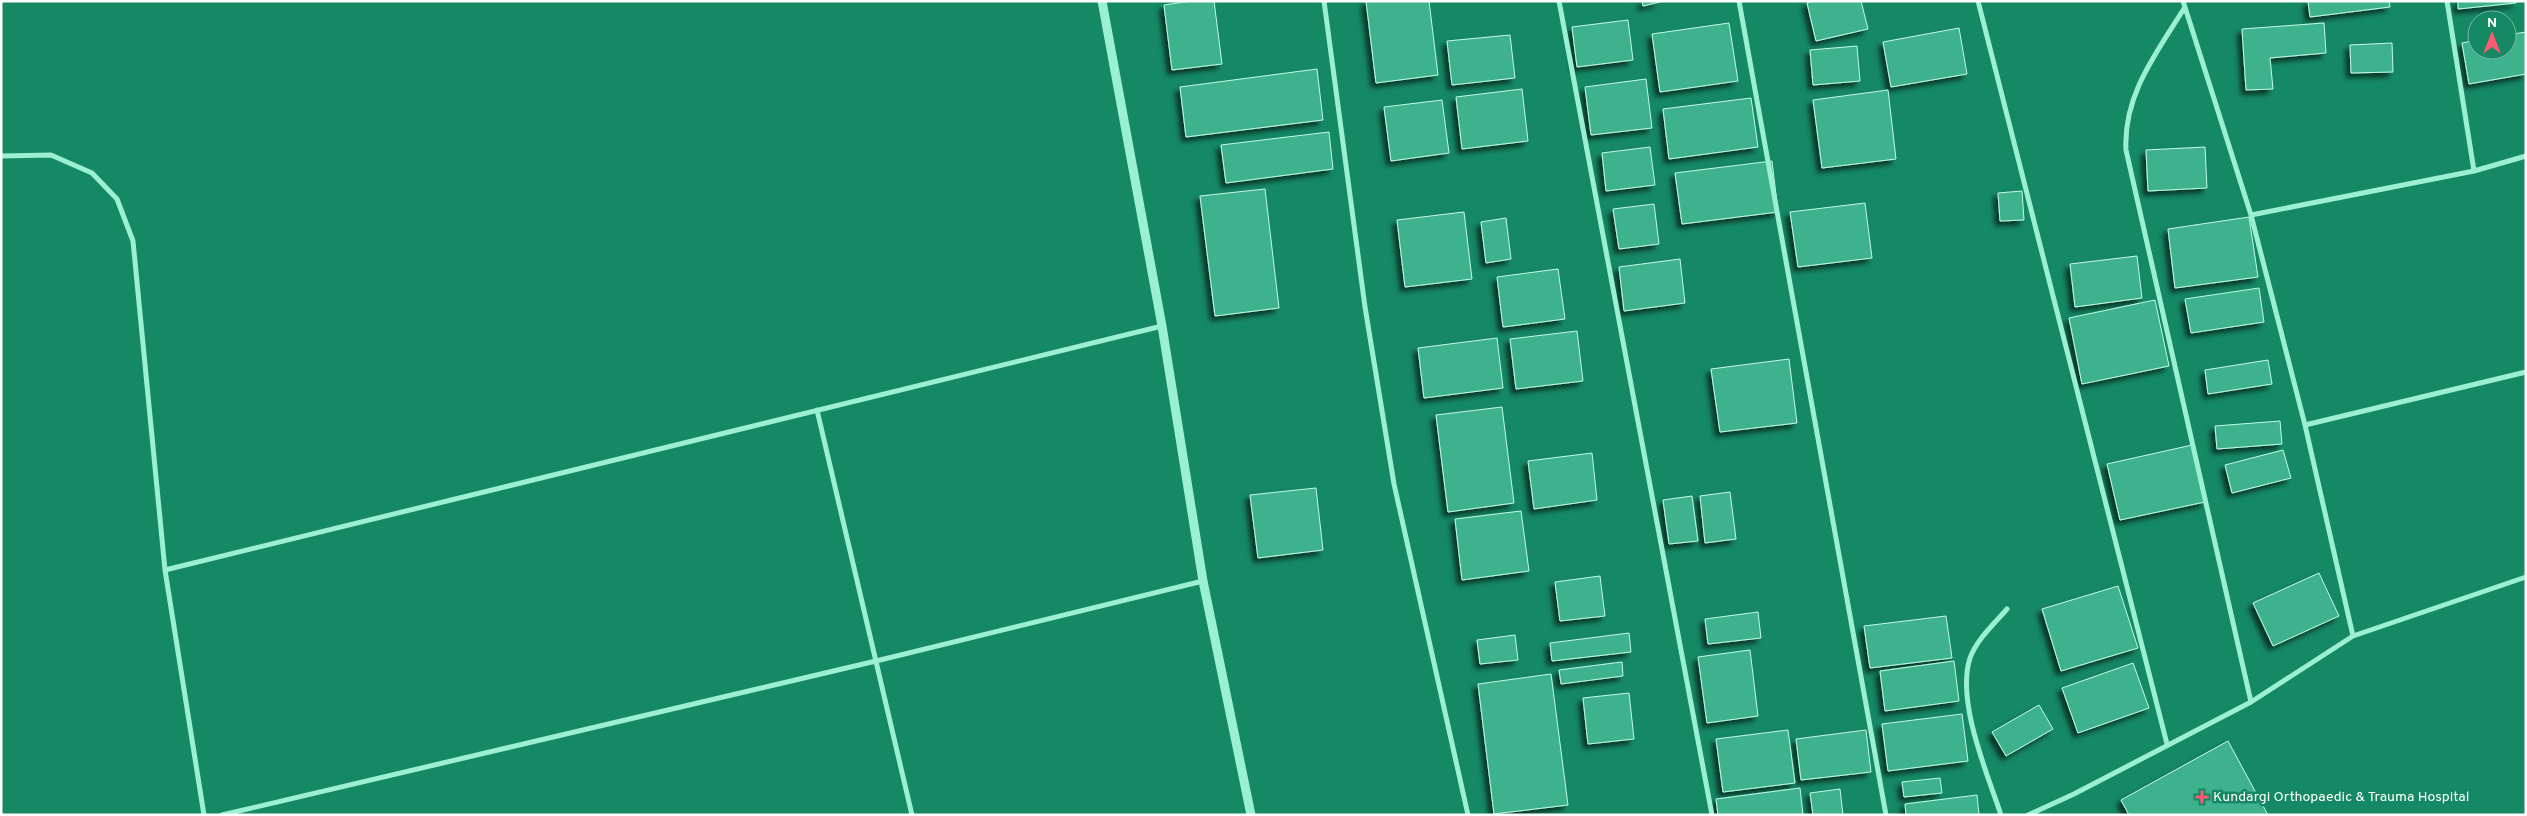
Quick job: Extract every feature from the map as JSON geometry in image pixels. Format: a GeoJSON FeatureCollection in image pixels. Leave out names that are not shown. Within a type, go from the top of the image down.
{"type":"FeatureCollection","features":[{"type":"Feature","properties":{"kind":"street"},"geometry":{"type":"LineString","coordinates":[[1102,1],[1162,326],[1203,581],[1251,815]]}},
{"type":"Feature","properties":{"kind":"street"},"geometry":{"type":"LineString","coordinates":[[1324,1],[1365,307],[1394,484],[1468,815]]}},
{"type":"Feature","properties":{"kind":"street"},"geometry":{"type":"LineString","coordinates":[[1559,1],[1712,815]]}},
{"type":"Feature","properties":{"kind":"street"},"geometry":{"type":"LineString","coordinates":[[1739,1],[1886,815]]}},
{"type":"Feature","properties":{"kind":"street"},"geometry":{"type":"LineString","coordinates":[[1978,1],[2167,744]]}},
{"type":"Feature","properties":{"kind":"street"},"geometry":{"type":"LineString","coordinates":[[2447,1],[2474,171]]}},
{"type":"Feature","properties":{"kind":"street"},"geometry":{"type":"LineString","coordinates":[[2184,4],[2140,80],[2124,128],[2126,150],[2251,702]]}},
{"type":"Feature","properties":{"kind":"street"},"geometry":{"type":"LineString","coordinates":[[2184,4],[2251,215],[2305,425],[2353,636]]}},
{"type":"Feature","properties":{"kind":"street"},"geometry":{"type":"LineString","coordinates":[[1,156],[51,155],[92,173],[117,199],[133,241],[165,570],[204,815]]}},
{"type":"Feature","properties":{"kind":"street"},"geometry":{"type":"LineString","coordinates":[[2251,215],[2474,171],[2526,156]]}},
{"type":"Feature","properties":{"kind":"street"},"geometry":{"type":"LineString","coordinates":[[165,570],[1162,326]]}},
{"type":"Feature","properties":{"kind":"street"},"geometry":{"type":"LineString","coordinates":[[2305,425],[2526,372]]}},
{"type":"Feature","properties":{"kind":"street"},"geometry":{"type":"LineString","coordinates":[[817,410],[912,815]]}},
{"type":"Feature","properties":{"kind":"street"},"geometry":{"type":"LineString","coordinates":[[2028,815],[2074,794],[2251,702],[2353,636],[2526,577]]}},
{"type":"Feature","properties":{"kind":"street"},"geometry":{"type":"LineString","coordinates":[[222,815],[876,661],[1203,581]]}},
{"type":"Feature","properties":{"kind":"street"},"geometry":{"type":"LineString","coordinates":[[2000,815],[1973,732],[1967,693],[1970,659],[1977,642],[2007,609]]}},
{"type":"Feature","properties":{"kind":"building"},"geometry":{"type":"Polygon","coordinates":[[[1191,1],[1214,1],[1222,64],[1172,70],[1164,5],[1191,1]]]}},
{"type":"Feature","properties":{"kind":"building"},"geometry":{"type":"Polygon","coordinates":[[[1366,1],[1429,1],[1438,75],[1376,83],[1366,1]]]}},
{"type":"Feature","properties":{"kind":"building"},"geometry":{"type":"Polygon","coordinates":[[[1642,1],[1660,1],[1660,2],[1643,6],[1642,1]]]}},
{"type":"Feature","properties":{"kind":"building"},"geometry":{"type":"Polygon","coordinates":[[[1813,1],[1861,1],[1868,29],[1816,41],[1807,3],[1813,1]]]}},
{"type":"Feature","properties":{"kind":"building"},"geometry":{"type":"Polygon","coordinates":[[[2308,1],[2389,1],[2390,7],[2310,17],[2308,1]]]}},
{"type":"Feature","properties":{"kind":"building"},"geometry":{"type":"Polygon","coordinates":[[[2458,1],[2516,1],[2516,3],[2458,9],[2458,1]]]}},
{"type":"Feature","properties":{"kind":"building"},"geometry":{"type":"Polygon","coordinates":[[[1628,20],[1633,60],[1577,67],[1572,27],[1628,20]]]}},
{"type":"Feature","properties":{"kind":"building"},"geometry":{"type":"Polygon","coordinates":[[[1729,23],[1738,81],[1660,92],[1652,34],[1729,23]]]}},
{"type":"Feature","properties":{"kind":"building"},"geometry":{"type":"Polygon","coordinates":[[[2324,23],[2326,53],[2270,58],[2273,89],[2246,90],[2242,29],[2324,23]]]}},
{"type":"Feature","properties":{"kind":"building"},"geometry":{"type":"Polygon","coordinates":[[[1959,28],[1967,74],[1891,87],[1883,42],[1959,28]]]}},
{"type":"Feature","properties":{"kind":"building"},"geometry":{"type":"Polygon","coordinates":[[[2526,32],[2526,74],[2469,84],[2462,43],[2467,42],[2467,60],[2517,60],[2517,33],[2526,32]]]}},
{"type":"Feature","properties":{"kind":"building"},"geometry":{"type":"Polygon","coordinates":[[[1510,35],[1515,78],[1452,85],[1447,41],[1510,35]]]}},
{"type":"Feature","properties":{"kind":"building"},"geometry":{"type":"Polygon","coordinates":[[[2392,43],[2393,72],[2351,73],[2350,45],[2392,43]]]}},
{"type":"Feature","properties":{"kind":"building"},"geometry":{"type":"Polygon","coordinates":[[[1857,46],[1860,81],[1813,85],[1810,50],[1857,46]]]}},
{"type":"Feature","properties":{"kind":"building"},"geometry":{"type":"Polygon","coordinates":[[[1317,69],[1323,120],[1186,137],[1180,87],[1317,69]]]}},
{"type":"Feature","properties":{"kind":"building"},"geometry":{"type":"Polygon","coordinates":[[[1646,79],[1652,128],[1591,135],[1585,87],[1646,79]]]}},
{"type":"Feature","properties":{"kind":"building"},"geometry":{"type":"Polygon","coordinates":[[[1522,89],[1528,141],[1462,149],[1456,97],[1522,89]]]}},
{"type":"Feature","properties":{"kind":"building"},"geometry":{"type":"Polygon","coordinates":[[[1888,90],[1896,159],[1822,168],[1813,100],[1888,90]]]}},
{"type":"Feature","properties":{"kind":"building"},"geometry":{"type":"Polygon","coordinates":[[[1751,98],[1758,147],[1669,159],[1663,109],[1751,98]]]}},
{"type":"Feature","properties":{"kind":"building"},"geometry":{"type":"Polygon","coordinates":[[[1442,100],[1449,153],[1391,161],[1384,107],[1442,100]]]}},
{"type":"Feature","properties":{"kind":"building"},"geometry":{"type":"Polygon","coordinates":[[[1329,132],[1333,169],[1226,183],[1221,145],[1329,132]]]}},
{"type":"Feature","properties":{"kind":"building"},"geometry":{"type":"Polygon","coordinates":[[[1650,147],[1655,185],[1606,191],[1602,153],[1650,147]]]}},
{"type":"Feature","properties":{"kind":"building"},"geometry":{"type":"Polygon","coordinates":[[[2205,147],[2207,188],[2148,191],[2146,150],[2205,147]]]}},
{"type":"Feature","properties":{"kind":"building"},"geometry":{"type":"Polygon","coordinates":[[[1772,161],[1778,212],[1682,224],[1675,173],[1772,161]]]}},
{"type":"Feature","properties":{"kind":"building"},"geometry":{"type":"Polygon","coordinates":[[[1265,189],[1279,308],[1215,316],[1200,196],[1265,189]]]}},
{"type":"Feature","properties":{"kind":"building"},"geometry":{"type":"Polygon","coordinates":[[[2022,191],[2024,220],[2000,221],[1998,193],[2022,191]]]}},
{"type":"Feature","properties":{"kind":"building"},"geometry":{"type":"Polygon","coordinates":[[[1865,203],[1872,258],[1798,267],[1790,212],[1865,203]]]}},
{"type":"Feature","properties":{"kind":"building"},"geometry":{"type":"Polygon","coordinates":[[[1654,204],[1659,244],[1619,249],[1613,209],[1654,204]]]}},
{"type":"Feature","properties":{"kind":"building"},"geometry":{"type":"Polygon","coordinates":[[[1464,212],[1472,279],[1405,287],[1397,220],[1464,212]]]}},
{"type":"Feature","properties":{"kind":"building"},"geometry":{"type":"Polygon","coordinates":[[[2249,217],[2258,277],[2175,288],[2168,229],[2249,217]]]}},
{"type":"Feature","properties":{"kind":"building"},"geometry":{"type":"Polygon","coordinates":[[[1506,218],[1511,259],[1486,263],[1481,222],[1506,218]]]}},
{"type":"Feature","properties":{"kind":"building"},"geometry":{"type":"Polygon","coordinates":[[[2137,256],[2142,298],[2075,307],[2070,264],[2137,256]]]}},
{"type":"Feature","properties":{"kind":"building"},"geometry":{"type":"Polygon","coordinates":[[[1680,259],[1685,303],[1624,311],[1619,267],[1680,259]]]}},
{"type":"Feature","properties":{"kind":"building"},"geometry":{"type":"Polygon","coordinates":[[[1558,269],[1565,319],[1503,327],[1497,277],[1558,269]]]}},
{"type":"Feature","properties":{"kind":"building"},"geometry":{"type":"Polygon","coordinates":[[[2259,288],[2264,322],[2191,333],[2185,299],[2259,288]]]}},
{"type":"Feature","properties":{"kind":"building"},"geometry":{"type":"Polygon","coordinates":[[[2155,300],[2169,366],[2082,384],[2069,318],[2155,300]]]}},
{"type":"Feature","properties":{"kind":"building"},"geometry":{"type":"Polygon","coordinates":[[[1577,331],[1583,381],[1516,389],[1510,339],[1577,331]]]}},
{"type":"Feature","properties":{"kind":"building"},"geometry":{"type":"Polygon","coordinates":[[[1497,338],[1503,388],[1424,398],[1418,348],[1497,338]]]}},
{"type":"Feature","properties":{"kind":"building"},"geometry":{"type":"Polygon","coordinates":[[[1789,359],[1797,423],[1720,432],[1711,369],[1789,359]]]}},
{"type":"Feature","properties":{"kind":"building"},"geometry":{"type":"Polygon","coordinates":[[[2268,360],[2272,384],[2208,394],[2205,370],[2268,360]]]}},
{"type":"Feature","properties":{"kind":"building"},"geometry":{"type":"Polygon","coordinates":[[[1502,407],[1514,503],[1448,512],[1436,415],[1502,407]]]}},
{"type":"Feature","properties":{"kind":"building"},"geometry":{"type":"Polygon","coordinates":[[[2280,421],[2282,444],[2217,449],[2215,426],[2280,421]]]}},
{"type":"Feature","properties":{"kind":"building"},"geometry":{"type":"Polygon","coordinates":[[[2192,445],[2205,502],[2120,520],[2107,464],[2192,445]]]}},
{"type":"Feature","properties":{"kind":"building"},"geometry":{"type":"Polygon","coordinates":[[[2283,450],[2291,478],[2232,493],[2225,465],[2283,450]]]}},
{"type":"Feature","properties":{"kind":"building"},"geometry":{"type":"Polygon","coordinates":[[[1592,453],[1597,500],[1534,509],[1528,461],[1592,453]]]}},
{"type":"Feature","properties":{"kind":"building"},"geometry":{"type":"Polygon","coordinates":[[[1316,488],[1323,550],[1258,558],[1250,495],[1316,488]]]}},
{"type":"Feature","properties":{"kind":"building"},"geometry":{"type":"Polygon","coordinates":[[[1730,492],[1736,539],[1705,543],[1700,496],[1730,492]]]}},
{"type":"Feature","properties":{"kind":"building"},"geometry":{"type":"Polygon","coordinates":[[[1692,496],[1698,541],[1669,544],[1663,500],[1692,496]]]}},
{"type":"Feature","properties":{"kind":"building"},"geometry":{"type":"Polygon","coordinates":[[[1521,511],[1529,571],[1462,580],[1455,519],[1521,511]]]}},
{"type":"Feature","properties":{"kind":"building"},"geometry":{"type":"Polygon","coordinates":[[[2319,573],[2339,616],[2273,646],[2253,603],[2319,573]]]}},
{"type":"Feature","properties":{"kind":"building"},"geometry":{"type":"Polygon","coordinates":[[[1600,576],[1605,616],[1560,621],[1555,582],[1600,576]]]}},
{"type":"Feature","properties":{"kind":"building"},"geometry":{"type":"Polygon","coordinates":[[[2118,586],[2138,648],[2061,671],[2042,609],[2118,586]]]}},
{"type":"Feature","properties":{"kind":"building"},"geometry":{"type":"Polygon","coordinates":[[[1758,612],[1761,638],[1708,644],[1705,619],[1758,612]]]}},
{"type":"Feature","properties":{"kind":"building"},"geometry":{"type":"Polygon","coordinates":[[[1946,616],[1952,658],[1870,668],[1864,626],[1946,616]]]}},
{"type":"Feature","properties":{"kind":"building"},"geometry":{"type":"Polygon","coordinates":[[[1629,633],[1631,652],[1552,661],[1550,643],[1629,633]]]}},
{"type":"Feature","properties":{"kind":"building"},"geometry":{"type":"Polygon","coordinates":[[[1515,635],[1518,660],[1480,664],[1477,640],[1515,635]]]}},
{"type":"Feature","properties":{"kind":"building"},"geometry":{"type":"Polygon","coordinates":[[[1750,650],[1758,716],[1707,723],[1698,657],[1750,650]]]}},
{"type":"Feature","properties":{"kind":"building"},"geometry":{"type":"Polygon","coordinates":[[[1954,661],[1959,701],[1885,711],[1880,671],[1954,661]]]}},
{"type":"Feature","properties":{"kind":"building"},"geometry":{"type":"Polygon","coordinates":[[[1622,662],[1623,676],[1561,684],[1559,670],[1622,662]]]}},
{"type":"Feature","properties":{"kind":"building"},"geometry":{"type":"Polygon","coordinates":[[[2133,663],[2149,708],[2078,733],[2062,688],[2133,663]]]}},
{"type":"Feature","properties":{"kind":"building"},"geometry":{"type":"Polygon","coordinates":[[[1551,674],[1568,805],[1494,814],[1478,684],[1551,674]]]}},
{"type":"Feature","properties":{"kind":"building"},"geometry":{"type":"Polygon","coordinates":[[[1629,693],[1634,739],[1588,744],[1583,698],[1629,693]]]}},
{"type":"Feature","properties":{"kind":"building"},"geometry":{"type":"Polygon","coordinates":[[[2039,705],[2053,729],[2006,756],[1992,732],[2039,705]]]}},
{"type":"Feature","properties":{"kind":"building"},"geometry":{"type":"Polygon","coordinates":[[[1962,714],[1968,761],[1888,771],[1882,724],[1962,714]]]}},
{"type":"Feature","properties":{"kind":"building"},"geometry":{"type":"Polygon","coordinates":[[[1788,730],[1795,783],[1723,792],[1716,739],[1788,730]]]}},
{"type":"Feature","properties":{"kind":"building"},"geometry":{"type":"Polygon","coordinates":[[[1866,730],[1871,772],[1801,780],[1796,739],[1866,730]]]}},
{"type":"Feature","properties":{"kind":"building"},"geometry":{"type":"Polygon","coordinates":[[[2228,741],[2268,815],[2129,815],[2121,800],[2228,741]]]}},
{"type":"Feature","properties":{"kind":"building"},"geometry":{"type":"Polygon","coordinates":[[[1940,778],[1942,793],[1904,797],[1902,782],[1940,778]]]}},
{"type":"Feature","properties":{"kind":"building"},"geometry":{"type":"Polygon","coordinates":[[[1800,788],[1803,815],[1718,815],[1716,799],[1800,788]]]}},
{"type":"Feature","properties":{"kind":"building"},"geometry":{"type":"Polygon","coordinates":[[[1840,789],[1843,815],[1813,815],[1810,793],[1840,789]]]}},
{"type":"Feature","properties":{"kind":"building"},"geometry":{"type":"Polygon","coordinates":[[[1977,795],[1979,815],[1906,815],[1905,804],[1977,795]]]}},
{"type":"Feature","properties":{"kind":"place","name":"Kundargi Orthopaedic & Trauma Hospital"},"geometry":{"type":"Point","coordinates":[2202,797]}}]}
